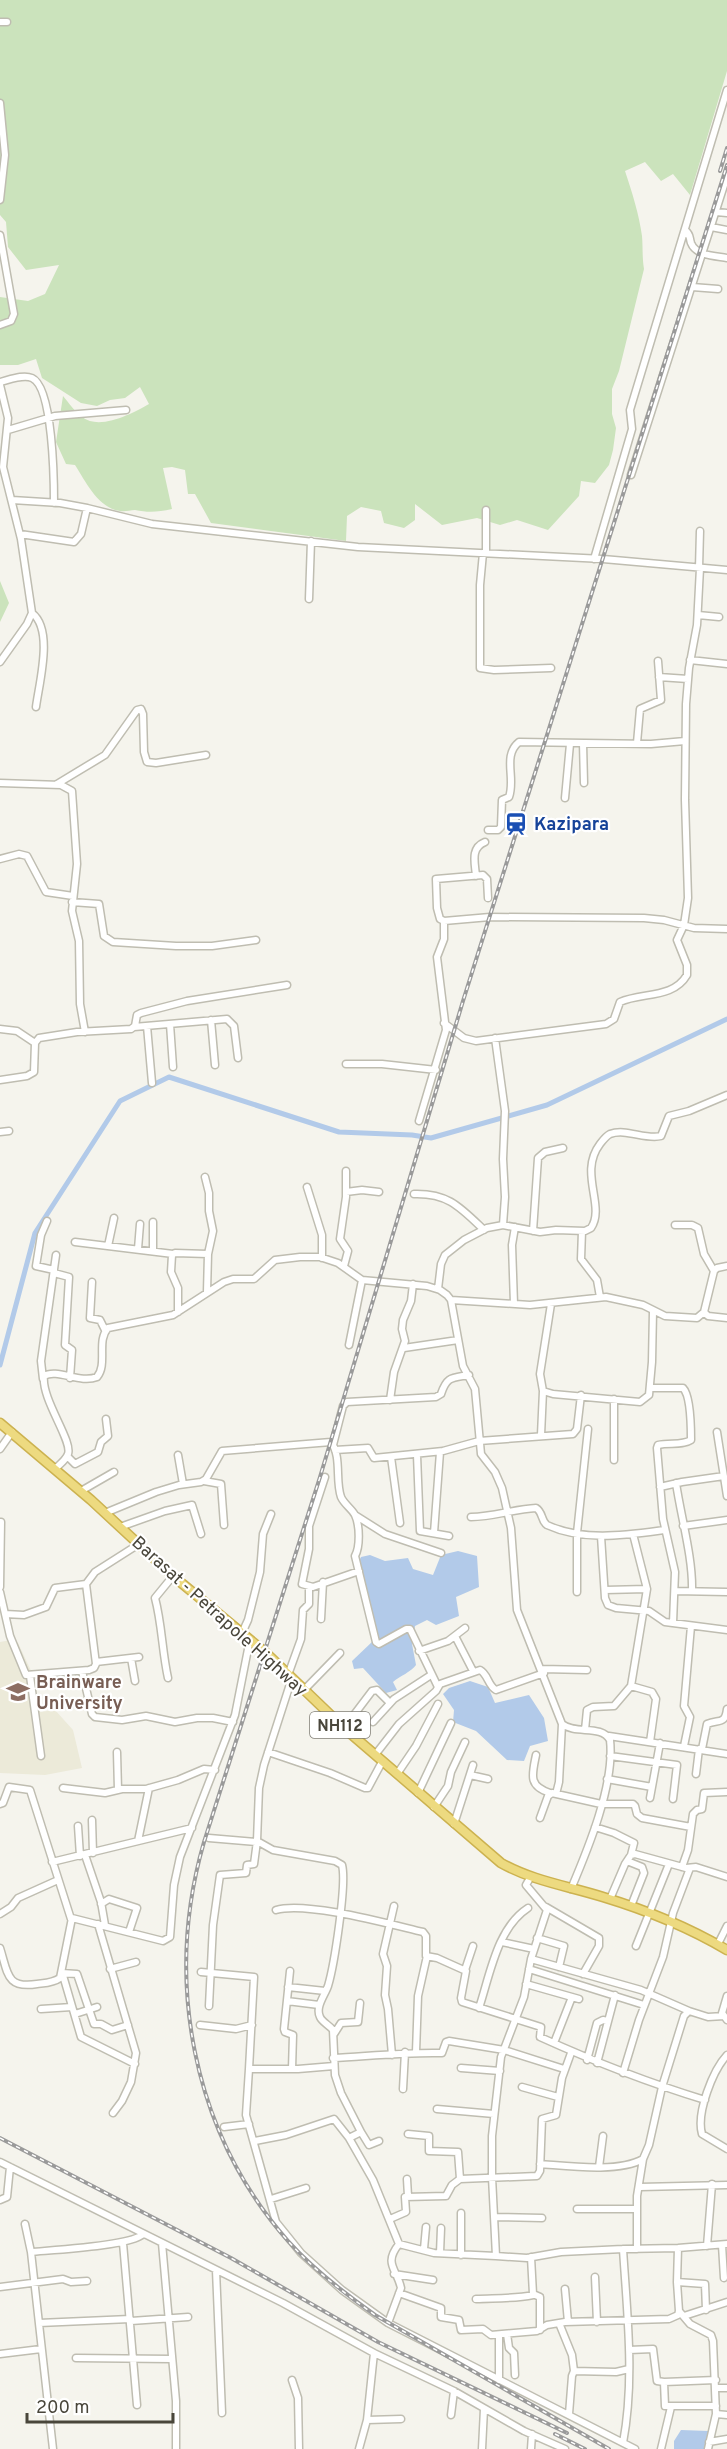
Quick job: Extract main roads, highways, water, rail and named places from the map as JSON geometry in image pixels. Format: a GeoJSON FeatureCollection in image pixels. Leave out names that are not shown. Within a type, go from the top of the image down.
{"type":"FeatureCollection","features":[{"type":"Feature","properties":{"kind":"highway","name":"Barasat - Petrapole Highway"},"geometry":{"type":"LineString","coordinates":[[0,1423],[81,1491],[173,1576],[249,1639],[344,1728],[454,1825],[501,1863],[530,1878],[649,1912],[727,1950]]}},
{"type":"Feature","properties":{"kind":"water"},"geometry":{"type":"Polygon","coordinates":[[[458,1551],[477,1556],[479,1587],[456,1597],[459,1616],[436,1625],[427,1620],[415,1626],[412,1644],[416,1665],[393,1682],[397,1690],[386,1693],[363,1668],[354,1669],[352,1661],[373,1641],[379,1639],[357,1565],[361,1557],[370,1555],[385,1561],[408,1558],[413,1569],[433,1575],[441,1555],[458,1551]]]}},
{"type":"Feature","properties":{"kind":"water"},"geometry":{"type":"Polygon","coordinates":[[[470,1681],[488,1687],[495,1703],[529,1695],[544,1718],[548,1741],[530,1746],[524,1761],[507,1760],[476,1731],[453,1722],[454,1710],[443,1694],[449,1688],[470,1681]]]}},
{"type":"Feature","properties":{"kind":"water"},"geometry":{"type":"Polygon","coordinates":[[[681,2430],[709,2431],[706,2449],[674,2449],[674,2441],[681,2430]]]}},
{"type":"Feature","properties":{"kind":"waterway"},"geometry":{"type":"LineString","coordinates":[[0,1365],[35,1233],[120,1101],[169,1077],[339,1132],[431,1138],[547,1105],[727,1019]]}},
{"type":"Feature","properties":{"kind":"railway"},"geometry":{"type":"LineString","coordinates":[[720,171],[727,148]]}},
{"type":"Feature","properties":{"kind":"railway"},"geometry":{"type":"LineString","coordinates":[[609,2449],[375,2315],[330,2281],[288,2241],[255,2198],[229,2152],[209,2103],[195,2052],[188,2000],[187,1947],[192,1894],[204,1842],[320,1477],[463,1001],[727,165]]}},
{"type":"Feature","properties":{"kind":"railway"},"geometry":{"type":"LineString","coordinates":[[0,2138],[231,2258],[378,2342],[567,2433]]}},
{"type":"Feature","properties":{"kind":"railway"},"geometry":{"type":"LineString","coordinates":[[555,2434],[585,2449]]}},
{"type":"Feature","properties":{"kind":"place","name":"Kazipara"},"geometry":{"type":"Point","coordinates":[516,824]}},
{"type":"Feature","properties":{"kind":"place","name":"Brainware University"},"geometry":{"type":"Point","coordinates":[18,1692]}}]}
